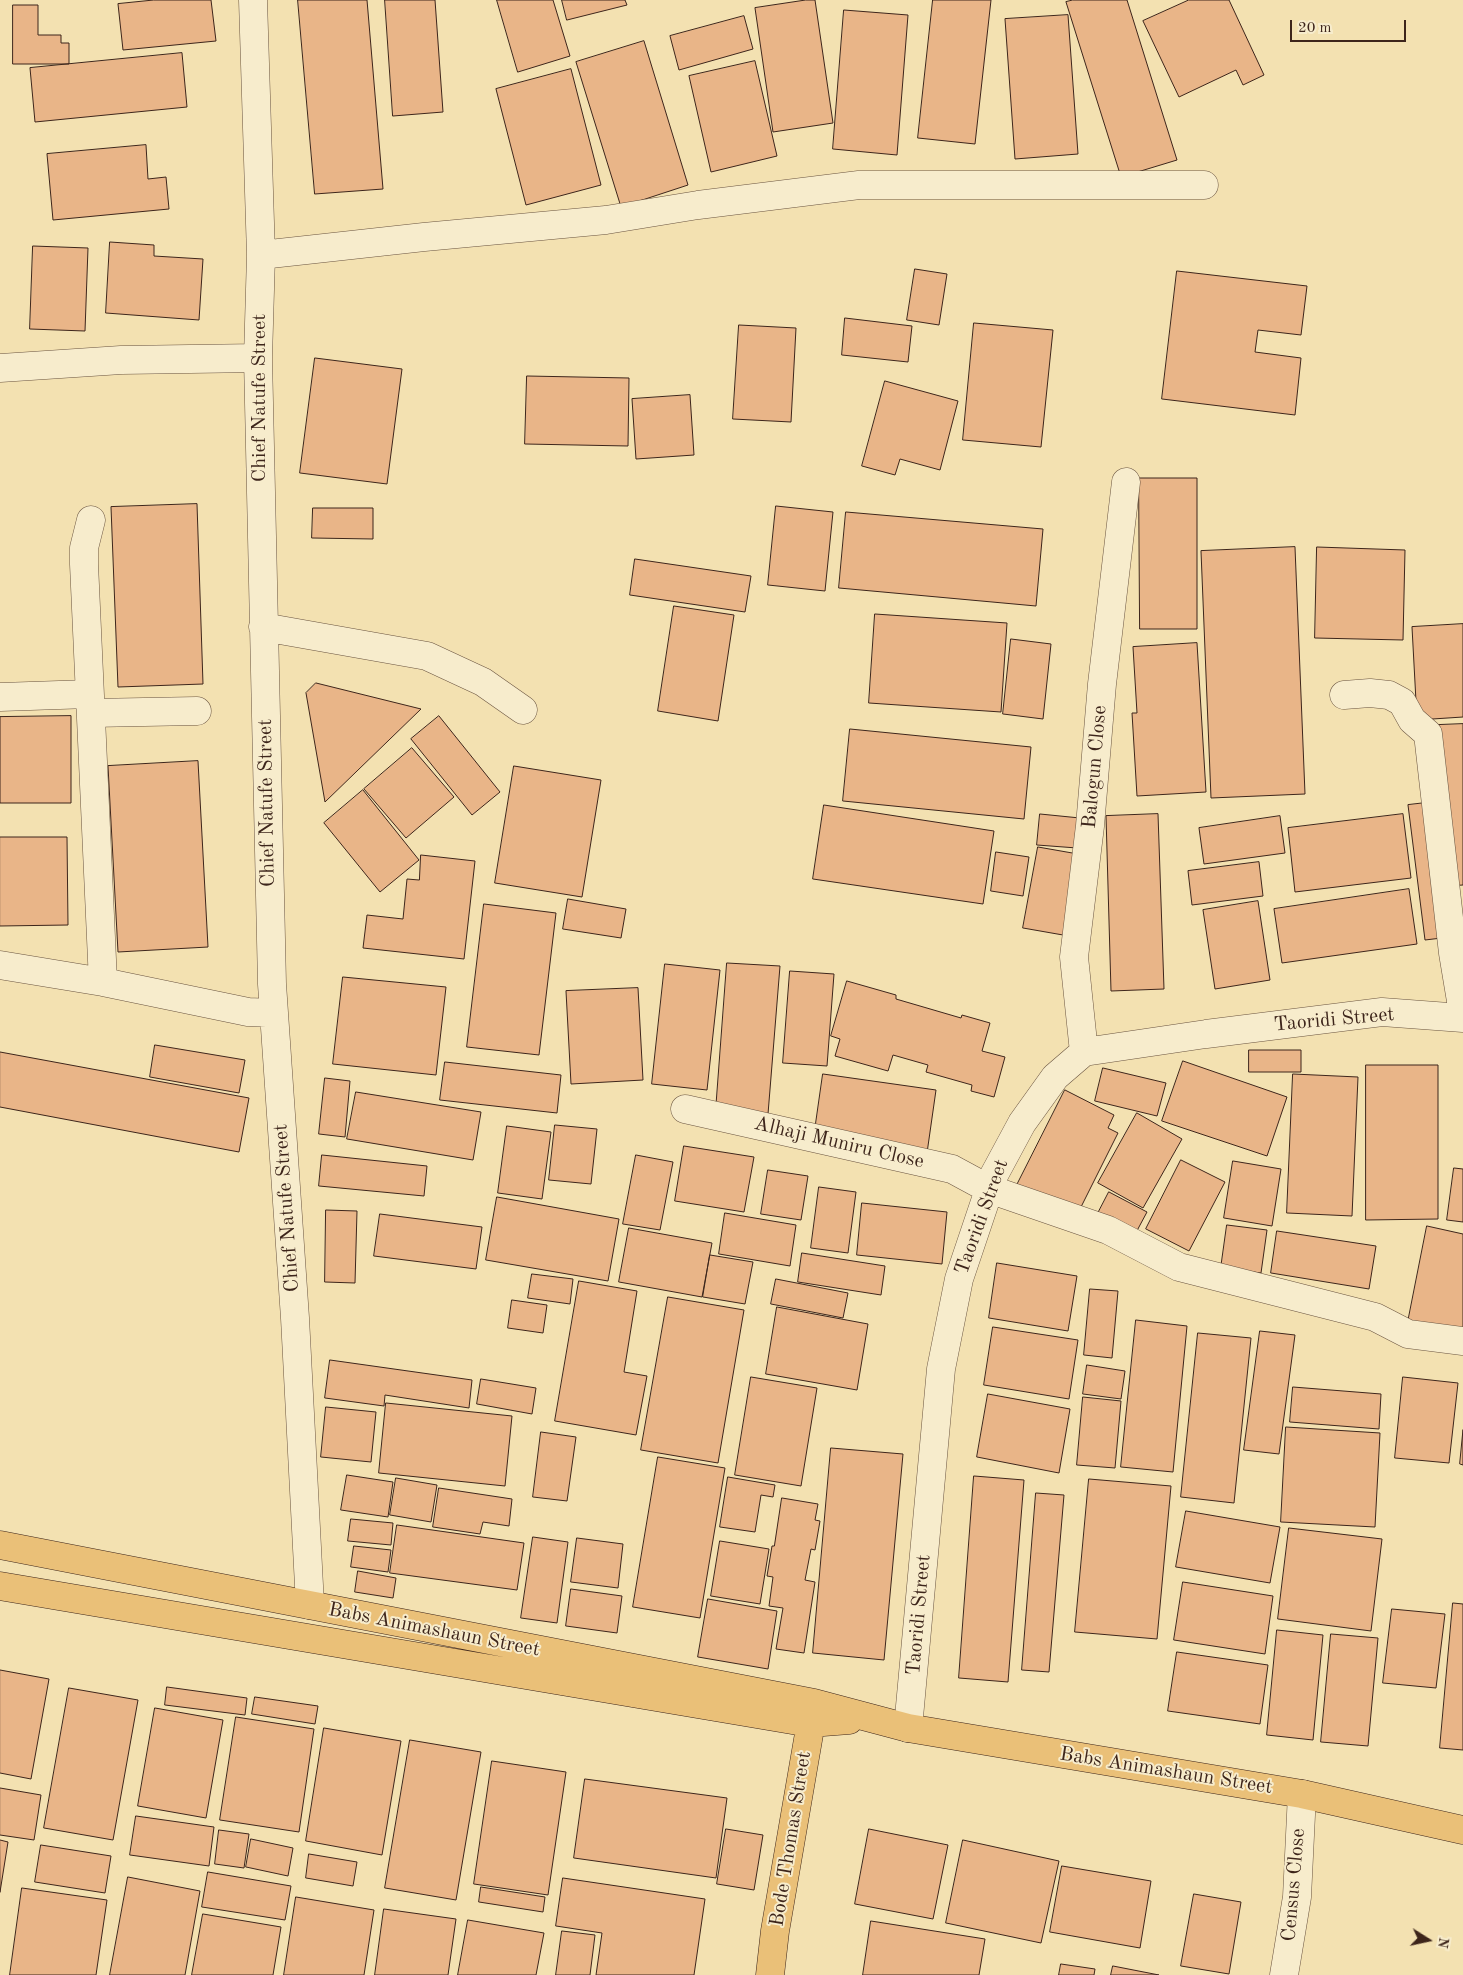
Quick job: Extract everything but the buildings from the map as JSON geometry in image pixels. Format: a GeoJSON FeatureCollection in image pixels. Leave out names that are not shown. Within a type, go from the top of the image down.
{"type":"FeatureCollection","features":[{"type":"Feature","properties":{"kind":"main road","name":"Babs Animashaun Street"},"geometry":{"type":"LineString","coordinates":[[0,1545],[310,1605],[812,1713]]}},
{"type":"Feature","properties":{"kind":"main road","name":"Babs Animashaun Street"},"geometry":{"type":"LineString","coordinates":[[0,1586],[812,1713],[868,1718],[908,1728],[1302,1794],[1463,1830]]}},
{"type":"Feature","properties":{"kind":"main road","name":"Bode Thomas Street"},"geometry":{"type":"LineString","coordinates":[[770,1975],[812,1713]]}},
{"type":"Feature","properties":{"kind":"street","name":"Chief Natufe Street"},"geometry":{"type":"LineString","coordinates":[[253,0],[261,255],[258,358],[273,1013],[296,1318],[310,1605]]}},
{"type":"Feature","properties":{"kind":"street"},"geometry":{"type":"LineString","coordinates":[[261,255],[606,220],[698,205],[858,184],[1204,185]]}},
{"type":"Feature","properties":{"kind":"street"},"geometry":{"type":"LineString","coordinates":[[0,368],[121,360],[258,358]]}},
{"type":"Feature","properties":{"kind":"street","name":"Balogun Close"},"geometry":{"type":"LineString","coordinates":[[1084,1052],[1074,957],[1090,826],[1102,684],[1126,482]]}},
{"type":"Feature","properties":{"kind":"street"},"geometry":{"type":"LineString","coordinates":[[91,520],[84,548],[84,564],[103,982]]}},
{"type":"Feature","properties":{"kind":"street"},"geometry":{"type":"LineString","coordinates":[[263,627],[427,656],[483,682],[523,710]]}},
{"type":"Feature","properties":{"kind":"street"},"geometry":{"type":"LineString","coordinates":[[1344,695],[1370,693],[1388,695],[1402,702],[1412,720],[1428,734],[1450,934],[1463,1013]]}},
{"type":"Feature","properties":{"kind":"street"},"geometry":{"type":"LineString","coordinates":[[0,697],[197,711]]}},
{"type":"Feature","properties":{"kind":"street"},"geometry":{"type":"LineString","coordinates":[[0,965],[103,982],[248,1012],[273,1013]]}},
{"type":"Feature","properties":{"kind":"street","name":"Taoridi Street"},"geometry":{"type":"LineString","coordinates":[[908,1728],[941,1369],[959,1279],[994,1175],[1022,1123],[1054,1077],[1084,1052],[1206,1034],[1382,1012],[1463,1018]]}},
{"type":"Feature","properties":{"kind":"street","name":"Alhaji Muniru Close"},"geometry":{"type":"LineString","coordinates":[[685,1109],[952,1169],[989,1189],[1108,1230],[1179,1267],[1375,1317],[1408,1334],[1463,1341]]}},
{"type":"Feature","properties":{"kind":"street","name":"Census Close"},"geometry":{"type":"LineString","coordinates":[[1284,1975],[1297,1897],[1302,1794]]}}]}
